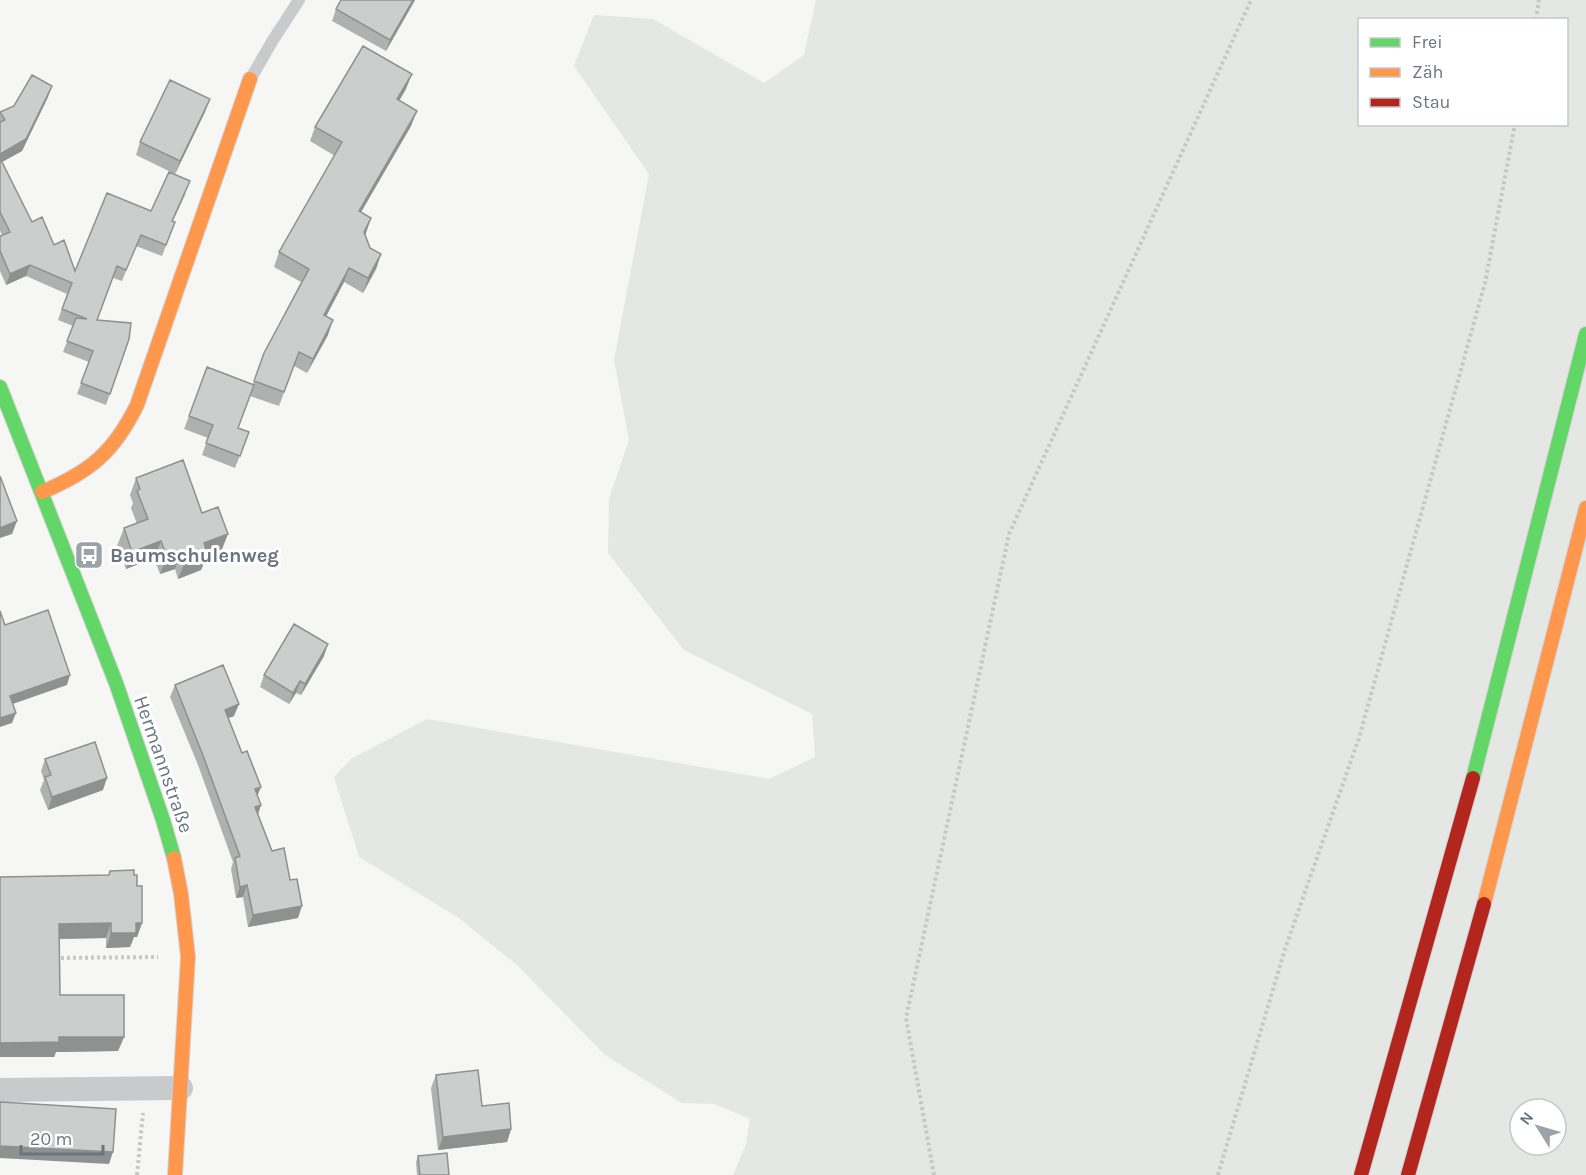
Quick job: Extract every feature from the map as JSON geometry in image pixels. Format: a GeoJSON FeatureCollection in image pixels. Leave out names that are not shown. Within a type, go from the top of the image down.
{"type":"FeatureCollection","features":[{"type":"Feature","properties":{"kind":"main road"},"geometry":{"type":"LineString","coordinates":[[42,492],[73,480],[95,463],[118,441],[137,405],[250,79]]}},
{"type":"Feature","properties":{"kind":"main road"},"geometry":{"type":"LineString","coordinates":[[1361,1175],[1468,796],[1586,334]]}},
{"type":"Feature","properties":{"kind":"main road","name":"Hermannstraße"},"geometry":{"type":"LineString","coordinates":[[0,387],[116,682],[164,820],[181,894],[188,957],[175,1175]]}},
{"type":"Feature","properties":{"kind":"main road"},"geometry":{"type":"LineString","coordinates":[[1408,1175],[1507,822],[1586,508]]}},
{"type":"Feature","properties":{"kind":"street"},"geometry":{"type":"LineString","coordinates":[[0,1090],[181,1088]]}},
{"type":"Feature","properties":{"kind":"lane"},"geometry":{"type":"LineString","coordinates":[[250,79],[299,0]]}},
{"type":"Feature","properties":{"kind":"path"},"geometry":{"type":"LineString","coordinates":[[934,1175],[906,1018],[1009,534],[1251,0]]}},
{"type":"Feature","properties":{"kind":"path"},"geometry":{"type":"LineString","coordinates":[[1536,18],[1539,0]]}},
{"type":"Feature","properties":{"kind":"path"},"geometry":{"type":"LineString","coordinates":[[1218,1175],[1285,949],[1359,738],[1485,283],[1515,126]]}},
{"type":"Feature","properties":{"kind":"path"},"geometry":{"type":"LineString","coordinates":[[47,958],[188,957]]}},
{"type":"Feature","properties":{"kind":"path"},"geometry":{"type":"LineString","coordinates":[[137,1175],[146,1088]]}},
{"type":"Feature","properties":{"kind":"shaded area"},"geometry":{"type":"Polygon","coordinates":[[[816,0],[1586,0],[1586,1175],[733,1175],[746,1144],[750,1119],[714,1104],[682,1103],[605,1055],[518,966],[459,918],[359,857],[334,777],[351,759],[427,719],[769,779],[815,757],[812,714],[684,650],[608,553],[609,499],[629,440],[614,360],[649,174],[574,66],[594,15],[653,19],[764,83],[804,55],[816,0]]]}},
{"type":"Feature","properties":{"kind":"building"},"geometry":{"type":"Polygon","coordinates":[[[341,0],[413,0],[390,40],[336,9],[341,0]]]}},
{"type":"Feature","properties":{"kind":"building"},"geometry":{"type":"Polygon","coordinates":[[[363,46],[412,74],[397,99],[417,111],[359,211],[371,218],[364,232],[370,248],[381,254],[368,278],[349,268],[324,315],[333,320],[313,359],[299,352],[284,392],[254,381],[264,353],[309,269],[279,252],[342,142],[315,127],[363,46]]]}},
{"type":"Feature","properties":{"kind":"building"},"geometry":{"type":"Polygon","coordinates":[[[32,75],[52,86],[26,139],[0,154],[0,122],[5,120],[0,112],[14,106],[32,75]]]}},
{"type":"Feature","properties":{"kind":"building"},"geometry":{"type":"Polygon","coordinates":[[[170,80],[210,99],[180,161],[140,142],[170,80]]]}},
{"type":"Feature","properties":{"kind":"building"},"geometry":{"type":"Polygon","coordinates":[[[0,158],[32,222],[42,217],[54,245],[64,240],[75,271],[107,193],[151,211],[169,172],[190,181],[172,221],[175,222],[166,245],[141,235],[126,270],[117,266],[97,320],[131,323],[129,339],[110,394],[81,383],[93,351],[67,341],[76,318],[87,319],[62,309],[72,283],[30,265],[10,274],[0,251],[0,236],[10,232],[0,212],[0,158]]]}},
{"type":"Feature","properties":{"kind":"building"},"geometry":{"type":"Polygon","coordinates":[[[207,367],[254,385],[238,428],[249,432],[240,456],[206,443],[213,425],[189,416],[207,367]]]}},
{"type":"Feature","properties":{"kind":"building"},"geometry":{"type":"Polygon","coordinates":[[[183,460],[202,513],[218,507],[228,534],[204,543],[207,553],[185,562],[181,552],[167,557],[161,541],[132,552],[124,528],[148,519],[137,491],[140,489],[136,478],[183,460]]]}},
{"type":"Feature","properties":{"kind":"building"},"geometry":{"type":"Polygon","coordinates":[[[0,476],[17,521],[0,528],[0,476]]]}},
{"type":"Feature","properties":{"kind":"building"},"geometry":{"type":"Polygon","coordinates":[[[48,610],[70,675],[10,696],[16,713],[0,718],[0,611],[5,625],[48,610]]]}},
{"type":"Feature","properties":{"kind":"building"},"geometry":{"type":"Polygon","coordinates":[[[294,624],[328,644],[305,684],[300,681],[293,693],[264,675],[294,624]]]}},
{"type":"Feature","properties":{"kind":"building"},"geometry":{"type":"Polygon","coordinates":[[[223,665],[239,704],[225,710],[242,753],[247,751],[261,787],[255,789],[261,805],[255,807],[272,851],[284,848],[290,880],[297,879],[302,906],[253,915],[247,885],[240,887],[235,858],[240,856],[175,685],[223,665]]]}},
{"type":"Feature","properties":{"kind":"building"},"geometry":{"type":"Polygon","coordinates":[[[95,742],[107,778],[52,797],[45,777],[51,775],[45,759],[95,742]]]}},
{"type":"Feature","properties":{"kind":"building"},"geometry":{"type":"Polygon","coordinates":[[[134,870],[134,875],[137,875],[137,886],[142,886],[142,923],[136,923],[136,933],[111,933],[111,923],[59,924],[60,995],[124,995],[124,1037],[59,1037],[59,1042],[0,1043],[0,877],[109,875],[110,871],[134,870]]]}},
{"type":"Feature","properties":{"kind":"building"},"geometry":{"type":"Polygon","coordinates":[[[478,1070],[482,1106],[509,1103],[511,1129],[443,1137],[436,1075],[478,1070]]]}},
{"type":"Feature","properties":{"kind":"building"},"geometry":{"type":"Polygon","coordinates":[[[0,1102],[116,1109],[113,1152],[0,1146],[0,1102]]]}},
{"type":"Feature","properties":{"kind":"building"},"geometry":{"type":"Polygon","coordinates":[[[447,1153],[449,1175],[420,1175],[418,1156],[447,1153]]]}},
{"type":"Feature","properties":{"kind":"traffic: fast"},"geometry":{"type":"LineString","coordinates":[[1473,778],[1586,334]]}},
{"type":"Feature","properties":{"kind":"traffic: fast"},"geometry":{"type":"LineString","coordinates":[[0,387],[116,683],[174,858]]}},
{"type":"Feature","properties":{"kind":"traffic: slow"},"geometry":{"type":"LineString","coordinates":[[42,492],[74,477],[99,459],[119,436],[137,405],[250,79]]}},
{"type":"Feature","properties":{"kind":"traffic: slow"},"geometry":{"type":"LineString","coordinates":[[1484,904],[1586,508]]}},
{"type":"Feature","properties":{"kind":"traffic: slow"},"geometry":{"type":"LineString","coordinates":[[174,858],[181,894],[188,957],[175,1175]]}},
{"type":"Feature","properties":{"kind":"traffic: jam"},"geometry":{"type":"LineString","coordinates":[[1361,1175],[1473,778]]}},
{"type":"Feature","properties":{"kind":"traffic: jam"},"geometry":{"type":"LineString","coordinates":[[1408,1175],[1484,904]]}},
{"type":"Feature","properties":{"kind":"place","name":"Baumschulenweg"},"geometry":{"type":"Point","coordinates":[89,555]}}]}
